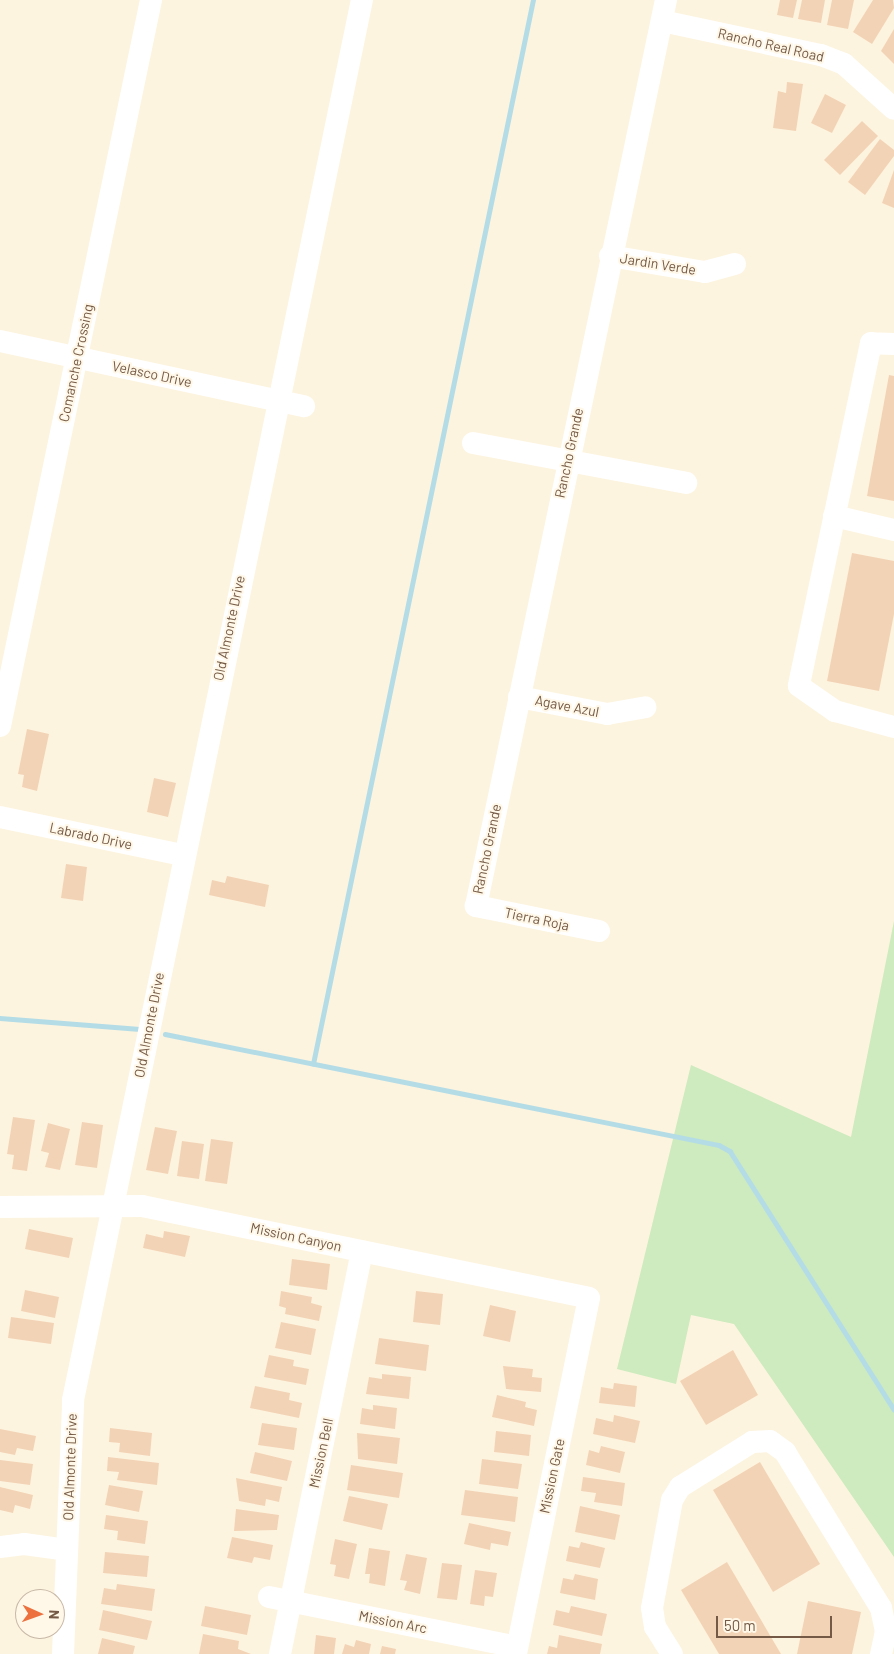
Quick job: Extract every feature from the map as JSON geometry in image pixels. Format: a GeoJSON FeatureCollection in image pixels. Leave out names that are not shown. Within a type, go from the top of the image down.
{"type":"FeatureCollection","features":[{"type":"Feature","properties":{"kind":"street","name":"Comanche Crossing"},"geometry":{"type":"LineString","coordinates":[[0,726],[151,0]]}},
{"type":"Feature","properties":{"kind":"street","name":"Old Almonte Drive"},"geometry":{"type":"LineString","coordinates":[[63,1654],[73,1400],[115,1203],[182,855],[276,400],[362,0]]}},
{"type":"Feature","properties":{"kind":"street","name":"Rancho Real Road"},"geometry":{"type":"LineString","coordinates":[[664,10],[820,55],[844,64],[894,108]]}},
{"type":"Feature","properties":{"kind":"street","name":"Rancho Grande"},"geometry":{"type":"LineString","coordinates":[[476,906],[567,460],[664,10]]}},
{"type":"Feature","properties":{"kind":"street","name":"Jardin Verde"},"geometry":{"type":"LineString","coordinates":[[610,256],[705,272],[735,264]]}},
{"type":"Feature","properties":{"kind":"street","name":"Velasco Drive"},"geometry":{"type":"LineString","coordinates":[[0,342],[304,406]]}},
{"type":"Feature","properties":{"kind":"street"},"geometry":{"type":"LineString","coordinates":[[894,344],[871,343],[799,686],[835,712],[894,726]]}},
{"type":"Feature","properties":{"kind":"street"},"geometry":{"type":"LineString","coordinates":[[473,443],[686,484]]}},
{"type":"Feature","properties":{"kind":"street"},"geometry":{"type":"LineString","coordinates":[[834,516],[894,530]]}},
{"type":"Feature","properties":{"kind":"street","name":"Agave Azul"},"geometry":{"type":"LineString","coordinates":[[519,697],[607,714],[645,707]]}},
{"type":"Feature","properties":{"kind":"street","name":"Labrado Drive"},"geometry":{"type":"LineString","coordinates":[[0,817],[182,855]]}},
{"type":"Feature","properties":{"kind":"street","name":"Tierra Roja"},"geometry":{"type":"LineString","coordinates":[[476,906],[599,931]]}},
{"type":"Feature","properties":{"kind":"street","name":"Mission Canyon"},"geometry":{"type":"LineString","coordinates":[[0,1206],[115,1203],[180,1212],[362,1252],[589,1298]]}},
{"type":"Feature","properties":{"kind":"street","name":"Mission Bell"},"geometry":{"type":"LineString","coordinates":[[280,1654],[362,1252]]}},
{"type":"Feature","properties":{"kind":"street","name":"Mission Gate"},"geometry":{"type":"LineString","coordinates":[[516,1651],[589,1298]]}},
{"type":"Feature","properties":{"kind":"street"},"geometry":{"type":"LineString","coordinates":[[672,1654],[654,1627],[652,1608],[672,1500],[680,1487],[752,1442],[770,1441],[785,1452],[881,1608],[886,1631],[881,1654]]}},
{"type":"Feature","properties":{"kind":"street"},"geometry":{"type":"LineString","coordinates":[[0,1547],[24,1544],[67,1550]]}},
{"type":"Feature","properties":{"kind":"street","name":"Mission Arc"},"geometry":{"type":"LineString","coordinates":[[269,1597],[516,1651]]}},
{"type":"Feature","properties":{"kind":"green space"},"geometry":{"type":"Polygon","coordinates":[[[894,921],[894,1557],[734,1324],[691,1315],[676,1384],[617,1369],[691,1065],[851,1137],[894,921]]]}},
{"type":"Feature","properties":{"kind":"building"},"geometry":{"type":"Polygon","coordinates":[[[780,0],[797,0],[793,18],[777,15],[780,0]]]}},
{"type":"Feature","properties":{"kind":"building"},"geometry":{"type":"Polygon","coordinates":[[[802,0],[825,0],[821,23],[798,19],[802,0]]]}},
{"type":"Feature","properties":{"kind":"building"},"geometry":{"type":"Polygon","coordinates":[[[832,0],[854,0],[848,29],[827,25],[832,0]]]}},
{"type":"Feature","properties":{"kind":"building"},"geometry":{"type":"Polygon","coordinates":[[[873,0],[893,0],[894,8],[872,44],[853,32],[873,0]]]}},
{"type":"Feature","properties":{"kind":"building"},"geometry":{"type":"Polygon","coordinates":[[[894,29],[894,64],[881,51],[894,29]]]}},
{"type":"Feature","properties":{"kind":"building"},"geometry":{"type":"Polygon","coordinates":[[[787,82],[803,84],[796,131],[773,128],[778,91],[786,93],[787,82]]]}},
{"type":"Feature","properties":{"kind":"building"},"geometry":{"type":"Polygon","coordinates":[[[825,94],[846,105],[832,133],[811,123],[825,94]]]}},
{"type":"Feature","properties":{"kind":"building"},"geometry":{"type":"Polygon","coordinates":[[[862,121],[878,136],[840,175],[824,160],[862,121]]]}},
{"type":"Feature","properties":{"kind":"building"},"geometry":{"type":"Polygon","coordinates":[[[880,139],[894,150],[894,156],[865,195],[848,182],[880,139]]]}},
{"type":"Feature","properties":{"kind":"building"},"geometry":{"type":"Polygon","coordinates":[[[894,170],[894,208],[882,203],[894,170]]]}},
{"type":"Feature","properties":{"kind":"building"},"geometry":{"type":"Polygon","coordinates":[[[889,375],[894,376],[894,501],[867,496],[889,375]]]}},
{"type":"Feature","properties":{"kind":"building"},"geometry":{"type":"Polygon","coordinates":[[[852,553],[894,561],[894,614],[879,691],[827,681],[852,553]]]}},
{"type":"Feature","properties":{"kind":"building"},"geometry":{"type":"Polygon","coordinates":[[[27,729],[49,734],[37,791],[22,787],[24,775],[18,774],[27,729]]]}},
{"type":"Feature","properties":{"kind":"building"},"geometry":{"type":"Polygon","coordinates":[[[154,778],[176,783],[168,817],[147,812],[154,778]]]}},
{"type":"Feature","properties":{"kind":"building"},"geometry":{"type":"Polygon","coordinates":[[[66,864],[87,867],[83,901],[61,898],[66,864]]]}},
{"type":"Feature","properties":{"kind":"building"},"geometry":{"type":"Polygon","coordinates":[[[227,876],[269,885],[265,907],[209,895],[212,880],[225,883],[227,876]]]}},
{"type":"Feature","properties":{"kind":"building"},"geometry":{"type":"Polygon","coordinates":[[[13,1117],[35,1120],[27,1171],[12,1169],[14,1155],[7,1154],[13,1117]]]}},
{"type":"Feature","properties":{"kind":"building"},"geometry":{"type":"Polygon","coordinates":[[[82,1122],[103,1125],[97,1168],[75,1165],[82,1122]]]}},
{"type":"Feature","properties":{"kind":"building"},"geometry":{"type":"Polygon","coordinates":[[[48,1123],[70,1129],[60,1170],[45,1167],[49,1153],[41,1151],[48,1123]]]}},
{"type":"Feature","properties":{"kind":"building"},"geometry":{"type":"Polygon","coordinates":[[[155,1127],[177,1131],[168,1174],[146,1170],[155,1127]]]}},
{"type":"Feature","properties":{"kind":"building"},"geometry":{"type":"Polygon","coordinates":[[[211,1139],[233,1142],[227,1184],[205,1181],[211,1139]]]}},
{"type":"Feature","properties":{"kind":"building"},"geometry":{"type":"Polygon","coordinates":[[[182,1141],[204,1144],[199,1179],[177,1176],[182,1141]]]}},
{"type":"Feature","properties":{"kind":"building"},"geometry":{"type":"Polygon","coordinates":[[[29,1229],[73,1238],[69,1258],[25,1249],[29,1229]]]}},
{"type":"Feature","properties":{"kind":"building"},"geometry":{"type":"Polygon","coordinates":[[[164,1231],[190,1236],[185,1257],[143,1248],[146,1234],[163,1238],[164,1231]]]}},
{"type":"Feature","properties":{"kind":"building"},"geometry":{"type":"Polygon","coordinates":[[[292,1259],[330,1264],[327,1290],[289,1285],[292,1259]]]}},
{"type":"Feature","properties":{"kind":"building"},"geometry":{"type":"Polygon","coordinates":[[[25,1290],[59,1297],[55,1318],[21,1311],[25,1290]]]}},
{"type":"Feature","properties":{"kind":"building"},"geometry":{"type":"Polygon","coordinates":[[[281,1291],[312,1297],[311,1303],[322,1306],[319,1321],[285,1314],[286,1308],[279,1306],[281,1291]]]}},
{"type":"Feature","properties":{"kind":"building"},"geometry":{"type":"Polygon","coordinates":[[[416,1291],[443,1294],[440,1325],[413,1322],[416,1291]]]}},
{"type":"Feature","properties":{"kind":"building"},"geometry":{"type":"Polygon","coordinates":[[[490,1305],[516,1311],[510,1342],[483,1336],[490,1305]]]}},
{"type":"Feature","properties":{"kind":"building"},"geometry":{"type":"Polygon","coordinates":[[[11,1317],[54,1323],[51,1344],[8,1338],[11,1317]]]}},
{"type":"Feature","properties":{"kind":"building"},"geometry":{"type":"Polygon","coordinates":[[[281,1322],[316,1329],[311,1355],[275,1348],[281,1322]]]}},
{"type":"Feature","properties":{"kind":"building"},"geometry":{"type":"Polygon","coordinates":[[[379,1338],[429,1345],[426,1371],[375,1364],[379,1338]]]}},
{"type":"Feature","properties":{"kind":"building"},"geometry":{"type":"Polygon","coordinates":[[[733,1350],[758,1395],[706,1425],[680,1381],[733,1350]]]}},
{"type":"Feature","properties":{"kind":"building"},"geometry":{"type":"Polygon","coordinates":[[[269,1355],[294,1360],[293,1366],[309,1369],[306,1385],[264,1377],[269,1355]]]}},
{"type":"Feature","properties":{"kind":"building"},"geometry":{"type":"Polygon","coordinates":[[[503,1366],[533,1369],[532,1377],[542,1378],[541,1392],[506,1389],[503,1366]]]}},
{"type":"Feature","properties":{"kind":"building"},"geometry":{"type":"Polygon","coordinates":[[[382,1374],[411,1377],[409,1399],[366,1394],[369,1377],[382,1379],[382,1374]]]}},
{"type":"Feature","properties":{"kind":"building"},"geometry":{"type":"Polygon","coordinates":[[[614,1383],[637,1386],[635,1407],[599,1403],[601,1387],[613,1389],[614,1383]]]}},
{"type":"Feature","properties":{"kind":"building"},"geometry":{"type":"Polygon","coordinates":[[[255,1386],[290,1393],[289,1400],[302,1403],[299,1418],[250,1408],[255,1386]]]}},
{"type":"Feature","properties":{"kind":"building"},"geometry":{"type":"Polygon","coordinates":[[[497,1395],[526,1402],[525,1407],[537,1410],[534,1426],[492,1417],[497,1395]]]}},
{"type":"Feature","properties":{"kind":"building"},"geometry":{"type":"Polygon","coordinates":[[[373,1405],[397,1408],[395,1429],[360,1424],[362,1408],[373,1410],[373,1405]]]}},
{"type":"Feature","properties":{"kind":"building"},"geometry":{"type":"Polygon","coordinates":[[[614,1415],[640,1421],[635,1443],[593,1434],[596,1418],[613,1422],[614,1415]]]}},
{"type":"Feature","properties":{"kind":"building"},"geometry":{"type":"Polygon","coordinates":[[[262,1423],[297,1428],[294,1450],[258,1445],[262,1423]]]}},
{"type":"Feature","properties":{"kind":"building"},"geometry":{"type":"Polygon","coordinates":[[[110,1428],[152,1433],[150,1456],[119,1452],[120,1443],[109,1442],[110,1428]]]}},
{"type":"Feature","properties":{"kind":"building"},"geometry":{"type":"Polygon","coordinates":[[[0,1429],[36,1436],[33,1451],[17,1448],[15,1455],[0,1452],[0,1429]]]}},
{"type":"Feature","properties":{"kind":"building"},"geometry":{"type":"Polygon","coordinates":[[[496,1431],[531,1435],[529,1456],[494,1452],[496,1431]]]}},
{"type":"Feature","properties":{"kind":"building"},"geometry":{"type":"Polygon","coordinates":[[[357,1433],[400,1438],[397,1464],[358,1459],[357,1433]]]}},
{"type":"Feature","properties":{"kind":"building"},"geometry":{"type":"Polygon","coordinates":[[[601,1446],[625,1452],[620,1473],[586,1465],[589,1450],[599,1453],[601,1446]]]}},
{"type":"Feature","properties":{"kind":"building"},"geometry":{"type":"Polygon","coordinates":[[[255,1452],[292,1461],[287,1481],[250,1473],[255,1452]]]}},
{"type":"Feature","properties":{"kind":"building"},"geometry":{"type":"Polygon","coordinates":[[[108,1457],[159,1463],[157,1485],[117,1480],[119,1472],[107,1471],[108,1457]]]}},
{"type":"Feature","properties":{"kind":"building"},"geometry":{"type":"Polygon","coordinates":[[[482,1459],[522,1464],[518,1489],[479,1484],[482,1459]]]}},
{"type":"Feature","properties":{"kind":"building"},"geometry":{"type":"Polygon","coordinates":[[[0,1460],[33,1464],[30,1485],[0,1481],[0,1460]]]}},
{"type":"Feature","properties":{"kind":"building"},"geometry":{"type":"Polygon","coordinates":[[[760,1462],[820,1564],[773,1592],[713,1490],[760,1462]]]}},
{"type":"Feature","properties":{"kind":"building"},"geometry":{"type":"Polygon","coordinates":[[[351,1465],[403,1473],[399,1498],[347,1490],[351,1465]]]}},
{"type":"Feature","properties":{"kind":"building"},"geometry":{"type":"Polygon","coordinates":[[[583,1477],[625,1483],[622,1506],[594,1502],[596,1493],[581,1491],[583,1477]]]}},
{"type":"Feature","properties":{"kind":"building"},"geometry":{"type":"Polygon","coordinates":[[[236,1478],[282,1487],[279,1502],[266,1499],[265,1506],[239,1501],[236,1478]]]}},
{"type":"Feature","properties":{"kind":"building"},"geometry":{"type":"Polygon","coordinates":[[[109,1485],[143,1491],[139,1512],[105,1505],[109,1485]]]}},
{"type":"Feature","properties":{"kind":"building"},"geometry":{"type":"Polygon","coordinates":[[[0,1487],[33,1495],[30,1509],[15,1505],[13,1513],[0,1510],[0,1487]]]}},
{"type":"Feature","properties":{"kind":"building"},"geometry":{"type":"Polygon","coordinates":[[[465,1490],[518,1497],[515,1522],[461,1515],[465,1490]]]}},
{"type":"Feature","properties":{"kind":"building"},"geometry":{"type":"Polygon","coordinates":[[[349,1496],[388,1504],[382,1530],[343,1521],[349,1496]]]}},
{"type":"Feature","properties":{"kind":"building"},"geometry":{"type":"Polygon","coordinates":[[[580,1506],[620,1515],[615,1540],[575,1532],[580,1506]]]}},
{"type":"Feature","properties":{"kind":"building"},"geometry":{"type":"Polygon","coordinates":[[[236,1509],[279,1515],[277,1530],[234,1531],[236,1509]]]}},
{"type":"Feature","properties":{"kind":"building"},"geometry":{"type":"Polygon","coordinates":[[[106,1515],[148,1521],[145,1544],[117,1540],[118,1531],[104,1529],[106,1515]]]}},
{"type":"Feature","properties":{"kind":"building"},"geometry":{"type":"Polygon","coordinates":[[[469,1523],[511,1532],[508,1546],[491,1543],[490,1550],[464,1544],[469,1523]]]}},
{"type":"Feature","properties":{"kind":"building"},"geometry":{"type":"Polygon","coordinates":[[[232,1537],[273,1545],[270,1560],[254,1557],[252,1563],[227,1558],[232,1537]]]}},
{"type":"Feature","properties":{"kind":"building"},"geometry":{"type":"Polygon","coordinates":[[[335,1539],[357,1544],[349,1579],[334,1576],[336,1565],[330,1564],[335,1539]]]}},
{"type":"Feature","properties":{"kind":"building"},"geometry":{"type":"Polygon","coordinates":[[[581,1542],[605,1548],[600,1568],[566,1561],[569,1546],[579,1548],[581,1542]]]}},
{"type":"Feature","properties":{"kind":"building"},"geometry":{"type":"Polygon","coordinates":[[[369,1548],[390,1551],[385,1586],[369,1583],[370,1574],[365,1574],[369,1548]]]}},
{"type":"Feature","properties":{"kind":"building"},"geometry":{"type":"Polygon","coordinates":[[[105,1552],[149,1556],[147,1577],[103,1573],[105,1552]]]}},
{"type":"Feature","properties":{"kind":"building"},"geometry":{"type":"Polygon","coordinates":[[[406,1554],[427,1558],[420,1594],[404,1590],[407,1581],[400,1580],[406,1554]]]}},
{"type":"Feature","properties":{"kind":"building"},"geometry":{"type":"Polygon","coordinates":[[[727,1562],[781,1654],[719,1654],[681,1590],[727,1562]]]}},
{"type":"Feature","properties":{"kind":"building"},"geometry":{"type":"Polygon","coordinates":[[[442,1563],[462,1565],[457,1600],[437,1598],[442,1563]]]}},
{"type":"Feature","properties":{"kind":"building"},"geometry":{"type":"Polygon","coordinates":[[[475,1570],[497,1573],[493,1597],[485,1596],[484,1606],[470,1604],[475,1570]]]}},
{"type":"Feature","properties":{"kind":"building"},"geometry":{"type":"Polygon","coordinates":[[[575,1574],[598,1579],[595,1600],[560,1593],[563,1578],[573,1580],[575,1574]]]}},
{"type":"Feature","properties":{"kind":"building"},"geometry":{"type":"Polygon","coordinates":[[[117,1584],[155,1589],[152,1611],[101,1604],[104,1588],[116,1590],[117,1584]]]}},
{"type":"Feature","properties":{"kind":"building"},"geometry":{"type":"Polygon","coordinates":[[[808,1601],[861,1612],[852,1654],[797,1654],[808,1601]]]}},
{"type":"Feature","properties":{"kind":"building"},"geometry":{"type":"Polygon","coordinates":[[[205,1606],[251,1615],[247,1635],[201,1626],[205,1606]]]}},
{"type":"Feature","properties":{"kind":"building"},"geometry":{"type":"Polygon","coordinates":[[[571,1606],[607,1614],[602,1636],[553,1625],[556,1610],[569,1613],[571,1606]]]}},
{"type":"Feature","properties":{"kind":"building"},"geometry":{"type":"Polygon","coordinates":[[[103,1610],[152,1621],[147,1640],[99,1630],[103,1610]]]}},
{"type":"Feature","properties":{"kind":"building"},"geometry":{"type":"Polygon","coordinates":[[[203,1634],[239,1641],[238,1649],[251,1654],[199,1654],[203,1634]]]}},
{"type":"Feature","properties":{"kind":"building"},"geometry":{"type":"Polygon","coordinates":[[[316,1635],[336,1638],[334,1654],[314,1654],[316,1635]]]}},
{"type":"Feature","properties":{"kind":"building"},"geometry":{"type":"Polygon","coordinates":[[[559,1635],[602,1644],[600,1654],[547,1654],[549,1646],[557,1648],[559,1635]]]}},
{"type":"Feature","properties":{"kind":"building"},"geometry":{"type":"Polygon","coordinates":[[[102,1638],[135,1646],[133,1654],[98,1654],[102,1638]]]}},
{"type":"Feature","properties":{"kind":"building"},"geometry":{"type":"Polygon","coordinates":[[[356,1640],[371,1644],[369,1654],[342,1654],[345,1644],[354,1647],[356,1640]]]}},
{"type":"Feature","properties":{"kind":"building"},"geometry":{"type":"Polygon","coordinates":[[[382,1646],[396,1649],[395,1654],[380,1654],[382,1646]]]}},
{"type":"Feature","properties":{"kind":"waterway"},"geometry":{"type":"LineString","coordinates":[[313,1064],[533,0]]}},
{"type":"Feature","properties":{"kind":"waterway"},"geometry":{"type":"LineString","coordinates":[[0,1018],[140,1029]]}},
{"type":"Feature","properties":{"kind":"waterway"},"geometry":{"type":"LineString","coordinates":[[165,1034],[719,1145],[730,1151],[894,1409]]}}]}
